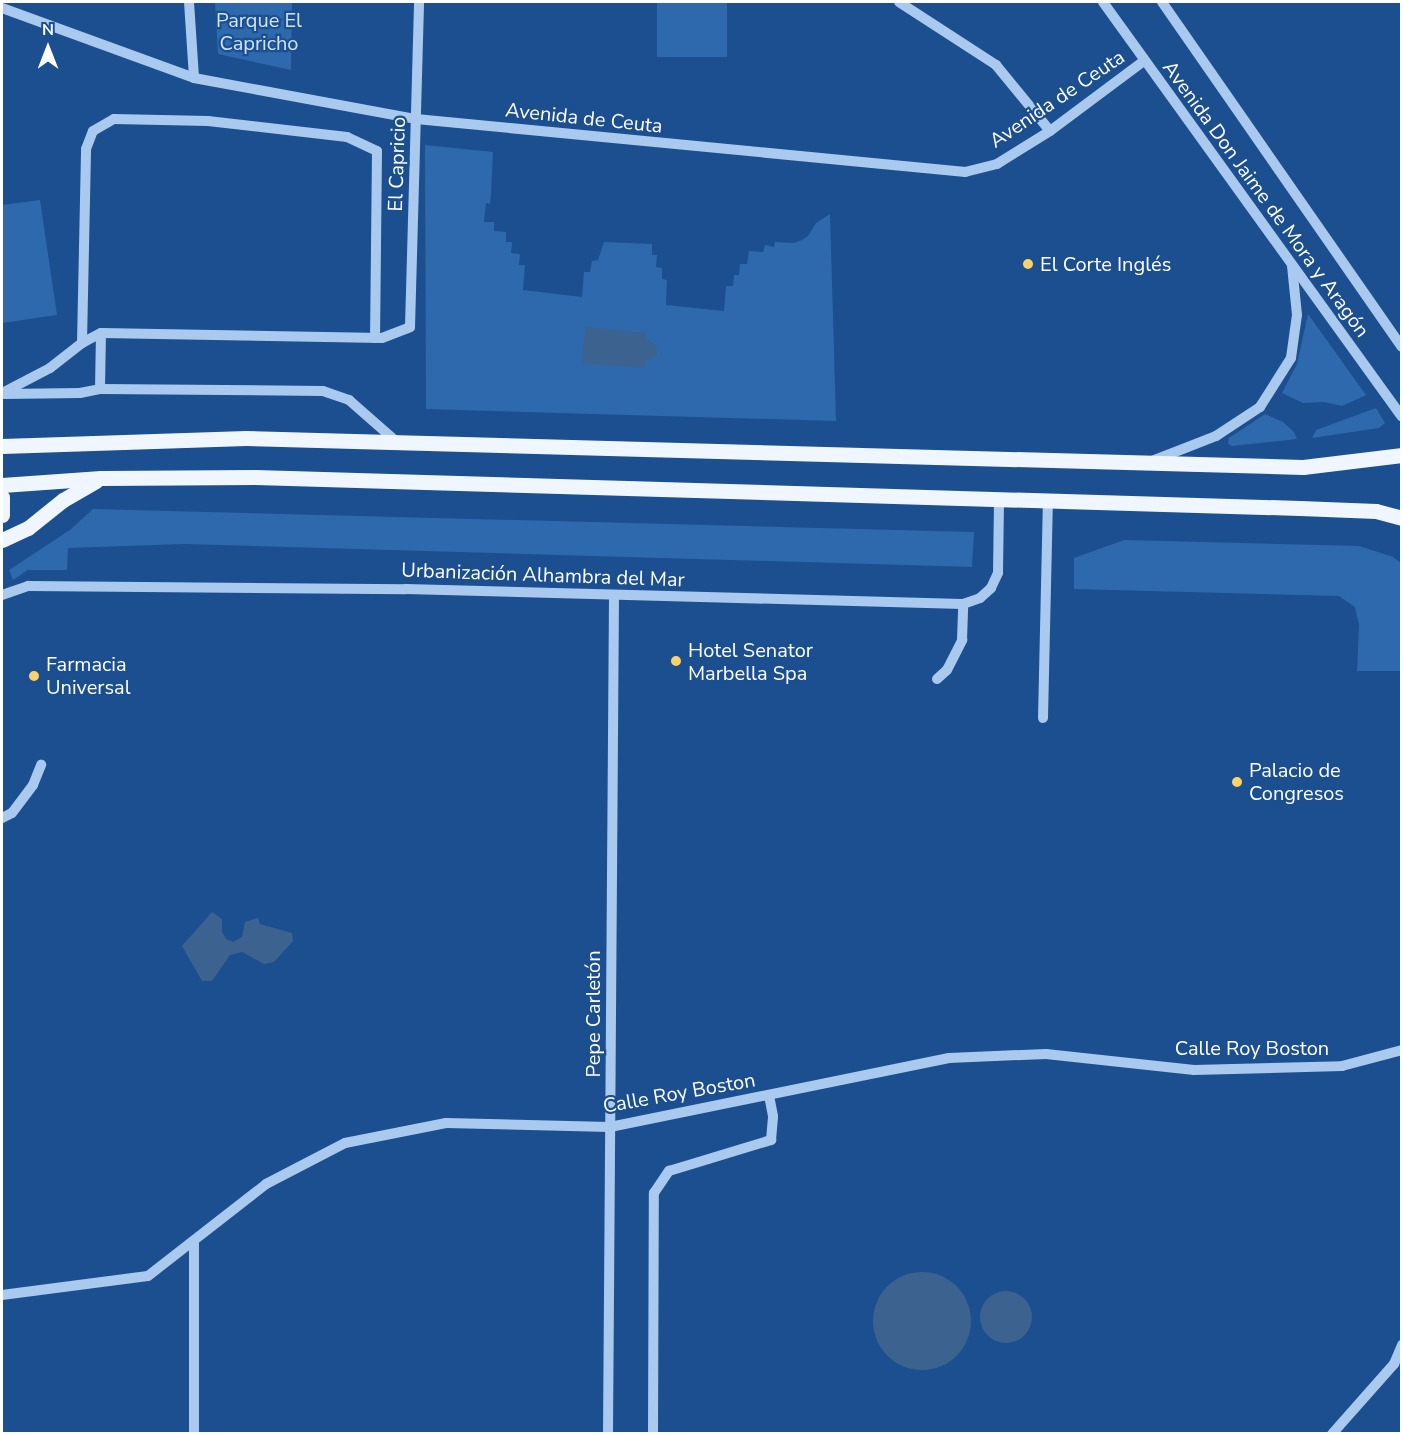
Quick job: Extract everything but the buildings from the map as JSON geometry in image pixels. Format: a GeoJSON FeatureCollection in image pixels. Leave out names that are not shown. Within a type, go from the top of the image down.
{"type":"FeatureCollection","features":[{"type":"Feature","properties":{"kind":"main road"},"geometry":{"type":"LineString","coordinates":[[2,446],[246,438],[1303,467],[1401,455]]}},
{"type":"Feature","properties":{"kind":"main road"},"geometry":{"type":"LineString","coordinates":[[2,485],[101,478],[255,477],[1365,511],[1401,518]]}},
{"type":"Feature","properties":{"kind":"main road"},"geometry":{"type":"LineString","coordinates":[[2,540],[28,528],[63,500],[101,478]]}},
{"type":"Feature","properties":{"kind":"main road"},"geometry":{"type":"LineString","coordinates":[[2,497],[2,515]]}},
{"type":"Feature","properties":{"kind":"street"},"geometry":{"type":"LineString","coordinates":[[189,2],[194,78]]}},
{"type":"Feature","properties":{"kind":"street","name":"El Capricio"},"geometry":{"type":"LineString","coordinates":[[375,338],[410,327],[419,2]]}},
{"type":"Feature","properties":{"kind":"street"},"geometry":{"type":"LineString","coordinates":[[899,2],[996,65],[1050,130]]}},
{"type":"Feature","properties":{"kind":"street","name":"Avenida Don Jaime de Mora y Aragón"},"geometry":{"type":"LineString","coordinates":[[1102,2],[1401,417]]}},
{"type":"Feature","properties":{"kind":"street","name":"Avenida Don Jaime de Mora y Aragón"},"geometry":{"type":"LineString","coordinates":[[1162,2],[1401,347]]}},
{"type":"Feature","properties":{"kind":"street","name":"Avenida de Ceuta"},"geometry":{"type":"LineString","coordinates":[[2,8],[194,78],[416,119],[965,172],[997,164],[1050,130],[1144,62]]}},
{"type":"Feature","properties":{"kind":"street"},"geometry":{"type":"LineString","coordinates":[[2,394],[50,368],[82,343],[101,333],[375,338],[377,151],[347,137],[208,121],[114,119],[93,130],[86,149],[82,343]]}},
{"type":"Feature","properties":{"kind":"street"},"geometry":{"type":"LineString","coordinates":[[1144,464],[1216,436],[1260,407],[1291,358],[1297,315],[1292,266]]}},
{"type":"Feature","properties":{"kind":"street"},"geometry":{"type":"LineString","coordinates":[[100,389],[101,333]]}},
{"type":"Feature","properties":{"kind":"street"},"geometry":{"type":"LineString","coordinates":[[2,394],[80,393],[100,389],[323,392],[349,400],[397,442]]}},
{"type":"Feature","properties":{"kind":"street","name":"Urbanización Alhambra del Mar"},"geometry":{"type":"LineString","coordinates":[[2,595],[28,586],[406,589],[963,604],[980,598],[992,588],[998,573],[999,500]]}},
{"type":"Feature","properties":{"kind":"street"},"geometry":{"type":"LineString","coordinates":[[1043,718],[1048,500]]}},
{"type":"Feature","properties":{"kind":"street","name":"Pepe Carletón"},"geometry":{"type":"LineString","coordinates":[[608,1434],[615,595]]}},
{"type":"Feature","properties":{"kind":"street"},"geometry":{"type":"LineString","coordinates":[[937,679],[946,670],[962,640],[963,604]]}},
{"type":"Feature","properties":{"kind":"street"},"geometry":{"type":"LineString","coordinates":[[2,818],[12,813],[33,785],[41,765]]}},
{"type":"Feature","properties":{"kind":"street","name":"Calle Roy Boston"},"geometry":{"type":"LineString","coordinates":[[2,1295],[148,1276],[194,1243],[266,1184],[345,1143],[446,1123],[610,1127],[949,1058],[1046,1054],[1194,1070],[1342,1066],[1401,1050]]}},
{"type":"Feature","properties":{"kind":"street"},"geometry":{"type":"LineString","coordinates":[[653,1434],[654,1193],[669,1171],[771,1140],[773,1116],[769,1095]]}},
{"type":"Feature","properties":{"kind":"street"},"geometry":{"type":"LineString","coordinates":[[194,1243],[194,1434]]}},
{"type":"Feature","properties":{"kind":"street"},"geometry":{"type":"LineString","coordinates":[[1332,1434],[1394,1364],[1401,1345]]}},
{"type":"Feature","properties":{"kind":"green space","name":"Parque El Capricho"},"geometry":{"type":"Polygon","coordinates":[[[215,2],[292,2],[291,70],[218,54],[215,2]]]}},
{"type":"Feature","properties":{"kind":"green space"},"geometry":{"type":"Polygon","coordinates":[[[657,2],[727,2],[727,57],[657,57],[657,2]]]}},
{"type":"Feature","properties":{"kind":"green space"},"geometry":{"type":"Polygon","coordinates":[[[425,145],[493,152],[490,204],[486,203],[484,222],[494,222],[494,231],[506,232],[506,242],[512,242],[511,253],[520,254],[519,265],[525,265],[523,290],[582,297],[584,272],[590,272],[592,261],[598,260],[604,242],[652,244],[652,255],[657,255],[656,267],[662,268],[662,279],[667,280],[666,305],[724,311],[726,286],[733,286],[734,275],[739,275],[740,264],[747,264],[749,251],[763,252],[765,245],[774,247],[775,242],[794,243],[802,240],[808,236],[816,223],[830,214],[836,421],[426,409],[425,145]]]}},
{"type":"Feature","properties":{"kind":"green space"},"geometry":{"type":"Polygon","coordinates":[[[40,200],[57,315],[2,323],[2,205],[40,200]]]}},
{"type":"Feature","properties":{"kind":"green space"},"geometry":{"type":"Polygon","coordinates":[[[1308,314],[1366,395],[1342,406],[1324,402],[1303,403],[1282,393],[1297,364],[1308,314]]]}},
{"type":"Feature","properties":{"kind":"green space"},"geometry":{"type":"Polygon","coordinates":[[[1376,408],[1385,423],[1379,428],[1312,438],[1316,430],[1376,408]]]}},
{"type":"Feature","properties":{"kind":"green space"},"geometry":{"type":"Polygon","coordinates":[[[1265,414],[1283,422],[1294,432],[1297,439],[1232,446],[1228,444],[1229,438],[1265,414]]]}},
{"type":"Feature","properties":{"kind":"green space"},"geometry":{"type":"Polygon","coordinates":[[[93,509],[974,532],[972,567],[184,544],[68,548],[67,570],[28,570],[13,580],[9,570],[70,530],[93,509]]]}},
{"type":"Feature","properties":{"kind":"green space"},"geometry":{"type":"Polygon","coordinates":[[[1124,540],[1359,546],[1393,557],[1401,563],[1401,671],[1357,671],[1359,625],[1355,607],[1339,596],[1074,589],[1074,558],[1124,540]]]}},
{"type":"Feature","properties":{"kind":"shaded area"},"geometry":{"type":"Polygon","coordinates":[[[585,327],[646,333],[646,339],[656,345],[657,354],[653,359],[645,361],[644,368],[582,363],[585,327]]]}},
{"type":"Feature","properties":{"kind":"shaded area"},"geometry":{"type":"Polygon","coordinates":[[[212,912],[222,919],[222,932],[226,939],[233,942],[242,937],[245,922],[258,918],[260,924],[292,933],[293,941],[274,962],[264,964],[242,952],[230,955],[212,981],[202,981],[182,946],[212,912]]]}},
{"type":"Feature","properties":{"kind":"shaded area"},"geometry":{"type":"Polygon","coordinates":[[[922,1272],[932,1273],[949,1280],[963,1294],[970,1311],[970,1331],[963,1348],[949,1362],[932,1369],[922,1370],[912,1369],[895,1362],[881,1348],[874,1331],[873,1321],[874,1311],[881,1294],[895,1280],[912,1273],[922,1272]]]}},
{"type":"Feature","properties":{"kind":"shaded area"},"geometry":{"type":"Polygon","coordinates":[[[1006,1291],[1016,1293],[1024,1299],[1030,1307],[1032,1317],[1030,1327],[1024,1335],[1016,1341],[1006,1343],[996,1341],[988,1335],[982,1327],[980,1317],[982,1307],[988,1299],[996,1293],[1006,1291]]]}},
{"type":"Feature","properties":{"kind":"place","name":"El Corte Inglés"},"geometry":{"type":"Point","coordinates":[1028,264]}},
{"type":"Feature","properties":{"kind":"place","name":"Hotel Senator Marbella Spa"},"geometry":{"type":"Point","coordinates":[676,661]}},
{"type":"Feature","properties":{"kind":"place","name":"Farmacia Universal"},"geometry":{"type":"Point","coordinates":[34,676]}},
{"type":"Feature","properties":{"kind":"place","name":"Palacio de Congresos"},"geometry":{"type":"Point","coordinates":[1237,782]}}]}
